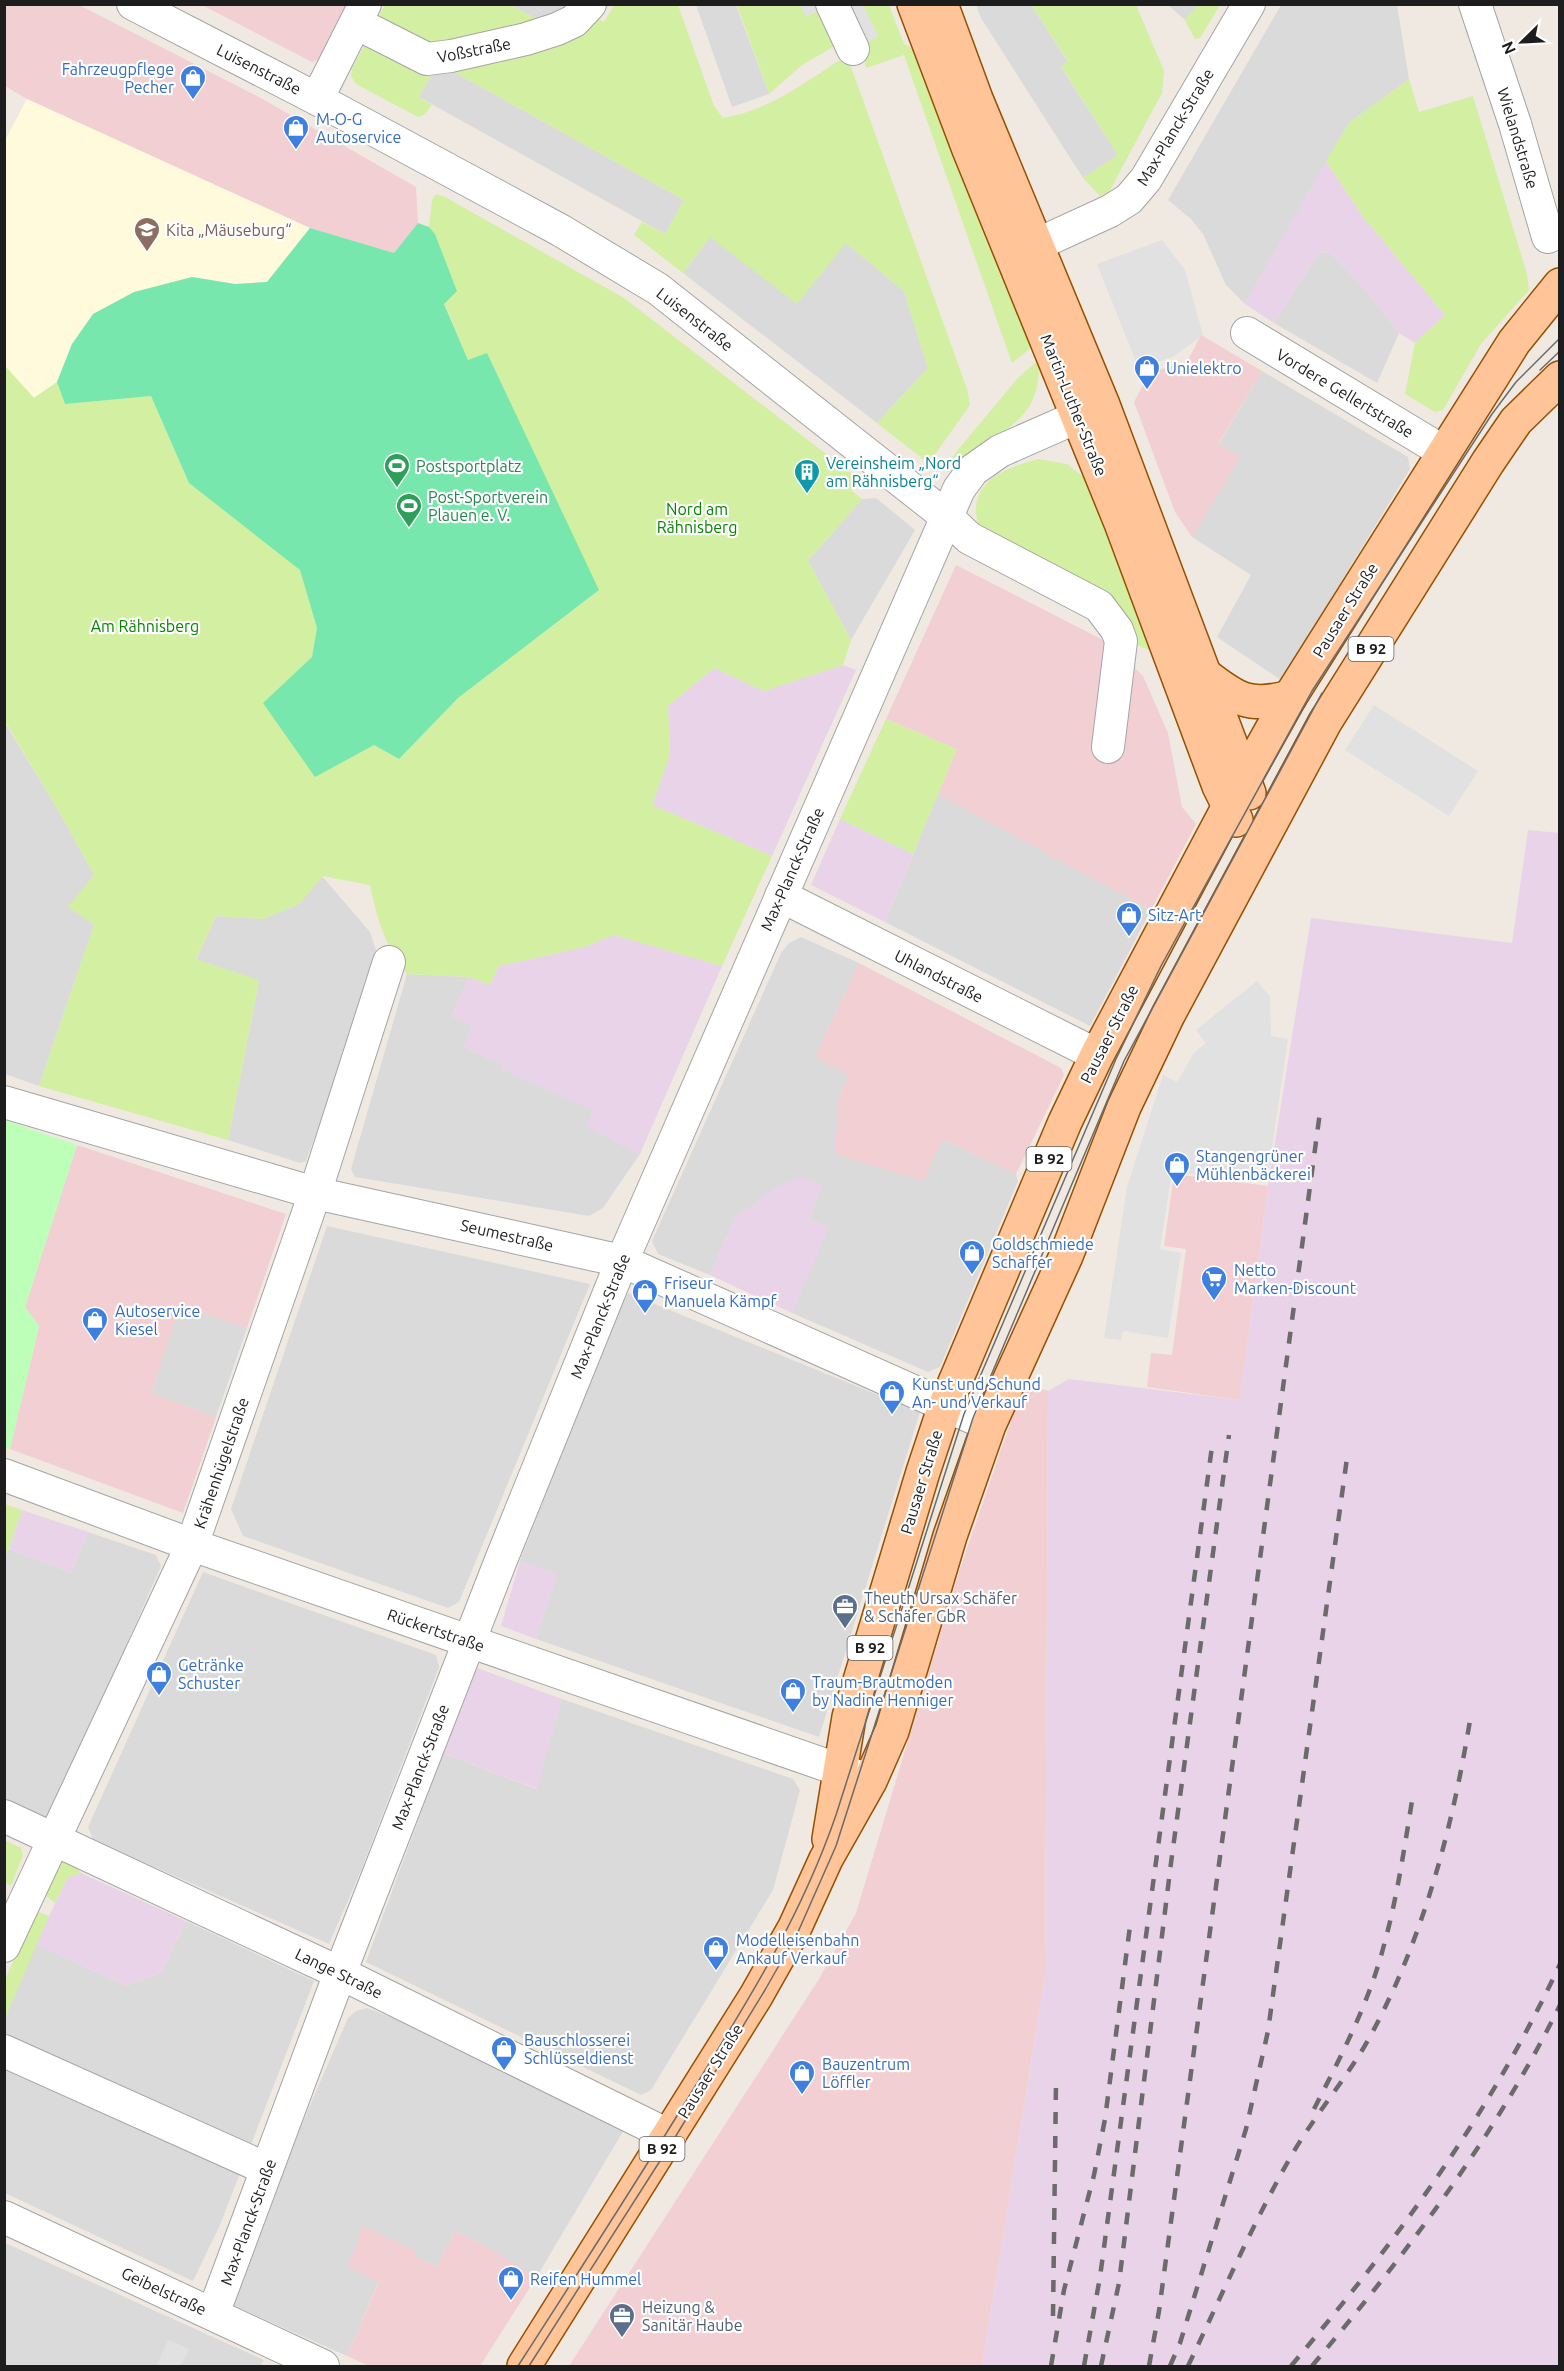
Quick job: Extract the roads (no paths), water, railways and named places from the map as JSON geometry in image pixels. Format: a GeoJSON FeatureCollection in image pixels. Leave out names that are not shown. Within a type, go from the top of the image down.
{"type":"FeatureCollection","features":[{"type":"Feature","properties":{"kind":"main road","name":"Martin-Luther-Straße"},"geometry":{"type":"LineString","coordinates":[[914,4],[968,147],[1025,250]]}},
{"type":"Feature","properties":{"kind":"main road","name":"Martin-Luther-Straße"},"geometry":{"type":"LineString","coordinates":[[941,4],[976,99],[1025,250],[1205,675],[1245,779],[1261,841]]}},
{"type":"Feature","properties":{"kind":"main road","name":"Pausaer Straße"},"geometry":{"type":"LineString","coordinates":[[826,1859],[849,1717],[945,1406],[1042,1174],[1097,1055],[1228,808],[1290,697],[1514,342],[1560,285]]}},
{"type":"Feature","properties":{"kind":"main road","name":"Pausaer Straße"},"geometry":{"type":"LineString","coordinates":[[524,2367],[756,1996],[795,1928],[826,1859],[870,1781],[892,1731],[950,1536],[989,1425],[1066,1256],[1124,1107],[1168,1015],[1325,722],[1516,421],[1560,378]]}},
{"type":"Feature","properties":{"kind":"main road","name":"Martin-Luther-Straße"},"geometry":{"type":"LineString","coordinates":[[1091,410],[1228,808],[1246,831],[1261,841]]}},
{"type":"Feature","properties":{"kind":"main road"},"geometry":{"type":"LineString","coordinates":[[1205,675],[1224,689],[1251,702],[1262,703],[1290,697]]}},
{"type":"Feature","properties":{"kind":"street","name":"Luisenstraße"},"geometry":{"type":"LineString","coordinates":[[133,4],[317,99],[560,230],[658,289],[947,518],[969,538],[1099,606],[1107,614],[1121,641],[1108,747]]}},
{"type":"Feature","properties":{"kind":"street","name":"Voßstraße"},"geometry":{"type":"LineString","coordinates":[[317,99],[361,14],[427,59],[451,56],[526,39],[557,29],[574,21],[590,4]]}},
{"type":"Feature","properties":{"kind":"street"},"geometry":{"type":"LineString","coordinates":[[832,4],[853,49]]}},
{"type":"Feature","properties":{"kind":"street","name":"Max-Planck-Straße"},"geometry":{"type":"LineString","coordinates":[[1025,250],[1110,211],[1129,199],[1146,179],[1249,4]]}},
{"type":"Feature","properties":{"kind":"street","name":"Wielandstraße"},"geometry":{"type":"LineString","coordinates":[[1475,4],[1515,124],[1548,237]]}},
{"type":"Feature","properties":{"kind":"street","name":"Vordere Gellertstraße"},"geometry":{"type":"LineString","coordinates":[[1247,333],[1444,452]]}},
{"type":"Feature","properties":{"kind":"street","name":"Max-Planck-Straße"},"geometry":{"type":"LineString","coordinates":[[213,2314],[340,1973],[469,1641],[622,1260],[958,489],[973,470],[1000,451],[1091,410]]}},
{"type":"Feature","properties":{"kind":"street","name":"Uhlandstraße"},"geometry":{"type":"LineString","coordinates":[[781,896],[1097,1055]]}},
{"type":"Feature","properties":{"kind":"street","name":"Krähenhügelstraße"},"geometry":{"type":"LineString","coordinates":[[4,1946],[192,1545],[315,1192],[389,962]]}},
{"type":"Feature","properties":{"kind":"street","name":"Seumestraße"},"geometry":{"type":"LineString","coordinates":[[4,1102],[315,1192],[622,1260],[989,1425]]}},
{"type":"Feature","properties":{"kind":"street","name":"Rückertstraße"},"geometry":{"type":"LineString","coordinates":[[4,1475],[192,1545],[870,1781]]}},
{"type":"Feature","properties":{"kind":"street","name":"Lange Straße"},"geometry":{"type":"LineString","coordinates":[[4,1816],[340,1973],[670,2136]]}},
{"type":"Feature","properties":{"kind":"street"},"geometry":{"type":"LineString","coordinates":[[4,2051],[267,2169]]}},
{"type":"Feature","properties":{"kind":"street","name":"Geibelstraße"},"geometry":{"type":"LineString","coordinates":[[4,2217],[322,2367]]}},
{"type":"Feature","properties":{"kind":"tram line"},"geometry":{"type":"LineString","coordinates":[[518,2366],[736,2019],[774,1954],[808,1886],[836,1815],[964,1414],[1116,1059],[1161,966],[1312,691],[1492,414],[1516,382],[1560,338]]}},
{"type":"Feature","properties":{"kind":"tram line"},"geometry":{"type":"LineString","coordinates":[[1540,370],[1560,351]]}},
{"type":"Feature","properties":{"kind":"tram line"},"geometry":{"type":"LineString","coordinates":[[529,2366],[674,2139],[798,1932],[836,1846],[973,1418],[1124,1061],[1322,693]]}},
{"type":"Feature","properties":{"kind":"railway"},"geometry":{"type":"LineString","coordinates":[[1149,2366],[1159,2311],[1320,1112]]}},
{"type":"Feature","properties":{"kind":"railway"},"geometry":{"type":"LineString","coordinates":[[1101,2366],[1119,2283],[1171,1863],[1229,1435]]}},
{"type":"Feature","properties":{"kind":"railway"},"geometry":{"type":"LineString","coordinates":[[1084,2366],[1100,2277],[1213,1439]]}},
{"type":"Feature","properties":{"kind":"railway"},"geometry":{"type":"LineString","coordinates":[[1170,2366],[1180,2343],[1246,2129],[1268,2031],[1347,1458]]}},
{"type":"Feature","properties":{"kind":"railway"},"geometry":{"type":"LineString","coordinates":[[1188,2366],[1276,2183],[1306,2132],[1363,2049],[1396,1984],[1422,1918],[1442,1852],[1451,1818],[1471,1714]]}},
{"type":"Feature","properties":{"kind":"railway"},"geometry":{"type":"LineString","coordinates":[[1314,2109],[1354,2029],[1378,1967],[1389,1927],[1412,1801]]}},
{"type":"Feature","properties":{"kind":"railway"},"geometry":{"type":"LineString","coordinates":[[1051,2366],[1064,2290],[1094,2175],[1105,2119],[1130,1926]]}},
{"type":"Feature","properties":{"kind":"railway"},"geometry":{"type":"LineString","coordinates":[[1291,2366],[1368,2271],[1472,2125],[1532,2020],[1560,1964]]}},
{"type":"Feature","properties":{"kind":"railway"},"geometry":{"type":"LineString","coordinates":[[1312,2366],[1415,2237],[1478,2148],[1535,2054],[1560,2005]]}},
{"type":"Feature","properties":{"kind":"railway"},"geometry":{"type":"LineString","coordinates":[[1053,2316],[1056,2083]]}},
{"type":"Feature","properties":{"kind":"place","name":"Fahrzeugpflege Pecher"},"geometry":{"type":"Point","coordinates":[193,101]}},
{"type":"Feature","properties":{"kind":"place","name":"M-O-G Autoservice"},"geometry":{"type":"Point","coordinates":[296,151]}},
{"type":"Feature","properties":{"kind":"place","name":"Kita „Mäuseburg“"},"geometry":{"type":"Point","coordinates":[147,253]}},
{"type":"Feature","properties":{"kind":"place","name":"Unielektro"},"geometry":{"type":"Point","coordinates":[1147,391]}},
{"type":"Feature","properties":{"kind":"place","name":"Postsportplatz"},"geometry":{"type":"Point","coordinates":[397,489]}},
{"type":"Feature","properties":{"kind":"place","name":"Vereinsheim „Nord am Rähnisberg“"},"geometry":{"type":"Point","coordinates":[807,495]}},
{"type":"Feature","properties":{"kind":"place","name":"Post-Sportverein Plauen e. V."},"geometry":{"type":"Point","coordinates":[409,529]}},
{"type":"Feature","properties":{"kind":"place","name":"Sitz-Art"},"geometry":{"type":"Point","coordinates":[1129,938]}},
{"type":"Feature","properties":{"kind":"place","name":"Stangengrüner Mühlenbäckerei"},"geometry":{"type":"Point","coordinates":[1177,1188]}},
{"type":"Feature","properties":{"kind":"place","name":"Goldschmiede Schaffer"},"geometry":{"type":"Point","coordinates":[972,1276]}},
{"type":"Feature","properties":{"kind":"place","name":"Netto Marken-Discount"},"geometry":{"type":"Point","coordinates":[1214,1302]}},
{"type":"Feature","properties":{"kind":"place","name":"Friseur Manuela Kämpf"},"geometry":{"type":"Point","coordinates":[645,1315]}},
{"type":"Feature","properties":{"kind":"place","name":"Autoservice Kiesel"},"geometry":{"type":"Point","coordinates":[95,1343]}},
{"type":"Feature","properties":{"kind":"place","name":"Kunst und Schund An- und Verkauf"},"geometry":{"type":"Point","coordinates":[892,1416]}},
{"type":"Feature","properties":{"kind":"place","name":"Theuth Ursax Schäfer & Schäfer GbR"},"geometry":{"type":"Point","coordinates":[845,1630]}},
{"type":"Feature","properties":{"kind":"place","name":"Getränke Schuster"},"geometry":{"type":"Point","coordinates":[159,1697]}},
{"type":"Feature","properties":{"kind":"place","name":"Traum-Brautmoden by Nadine Henniger"},"geometry":{"type":"Point","coordinates":[793,1714]}},
{"type":"Feature","properties":{"kind":"place","name":"Modelleisenbahn Ankauf Verkauf"},"geometry":{"type":"Point","coordinates":[716,1972]}},
{"type":"Feature","properties":{"kind":"place","name":"Bauschlosserei Schlüsseldienst"},"geometry":{"type":"Point","coordinates":[504,2072]}},
{"type":"Feature","properties":{"kind":"place","name":"Bauzentrum Löffler"},"geometry":{"type":"Point","coordinates":[802,2096]}},
{"type":"Feature","properties":{"kind":"place","name":"Reifen Hummel"},"geometry":{"type":"Point","coordinates":[511,2302]}},
{"type":"Feature","properties":{"kind":"place","name":"Heizung & Sanitär Haube"},"geometry":{"type":"Point","coordinates":[622,2339]}},
{"type":"Feature","properties":{"kind":"park label","name":"Nord am Rähnisberg"},"geometry":{"type":"Point","coordinates":[697,518]}},
{"type":"Feature","properties":{"kind":"park label","name":"Am Rähnisberg"},"geometry":{"type":"Point","coordinates":[145,626]}}]}
